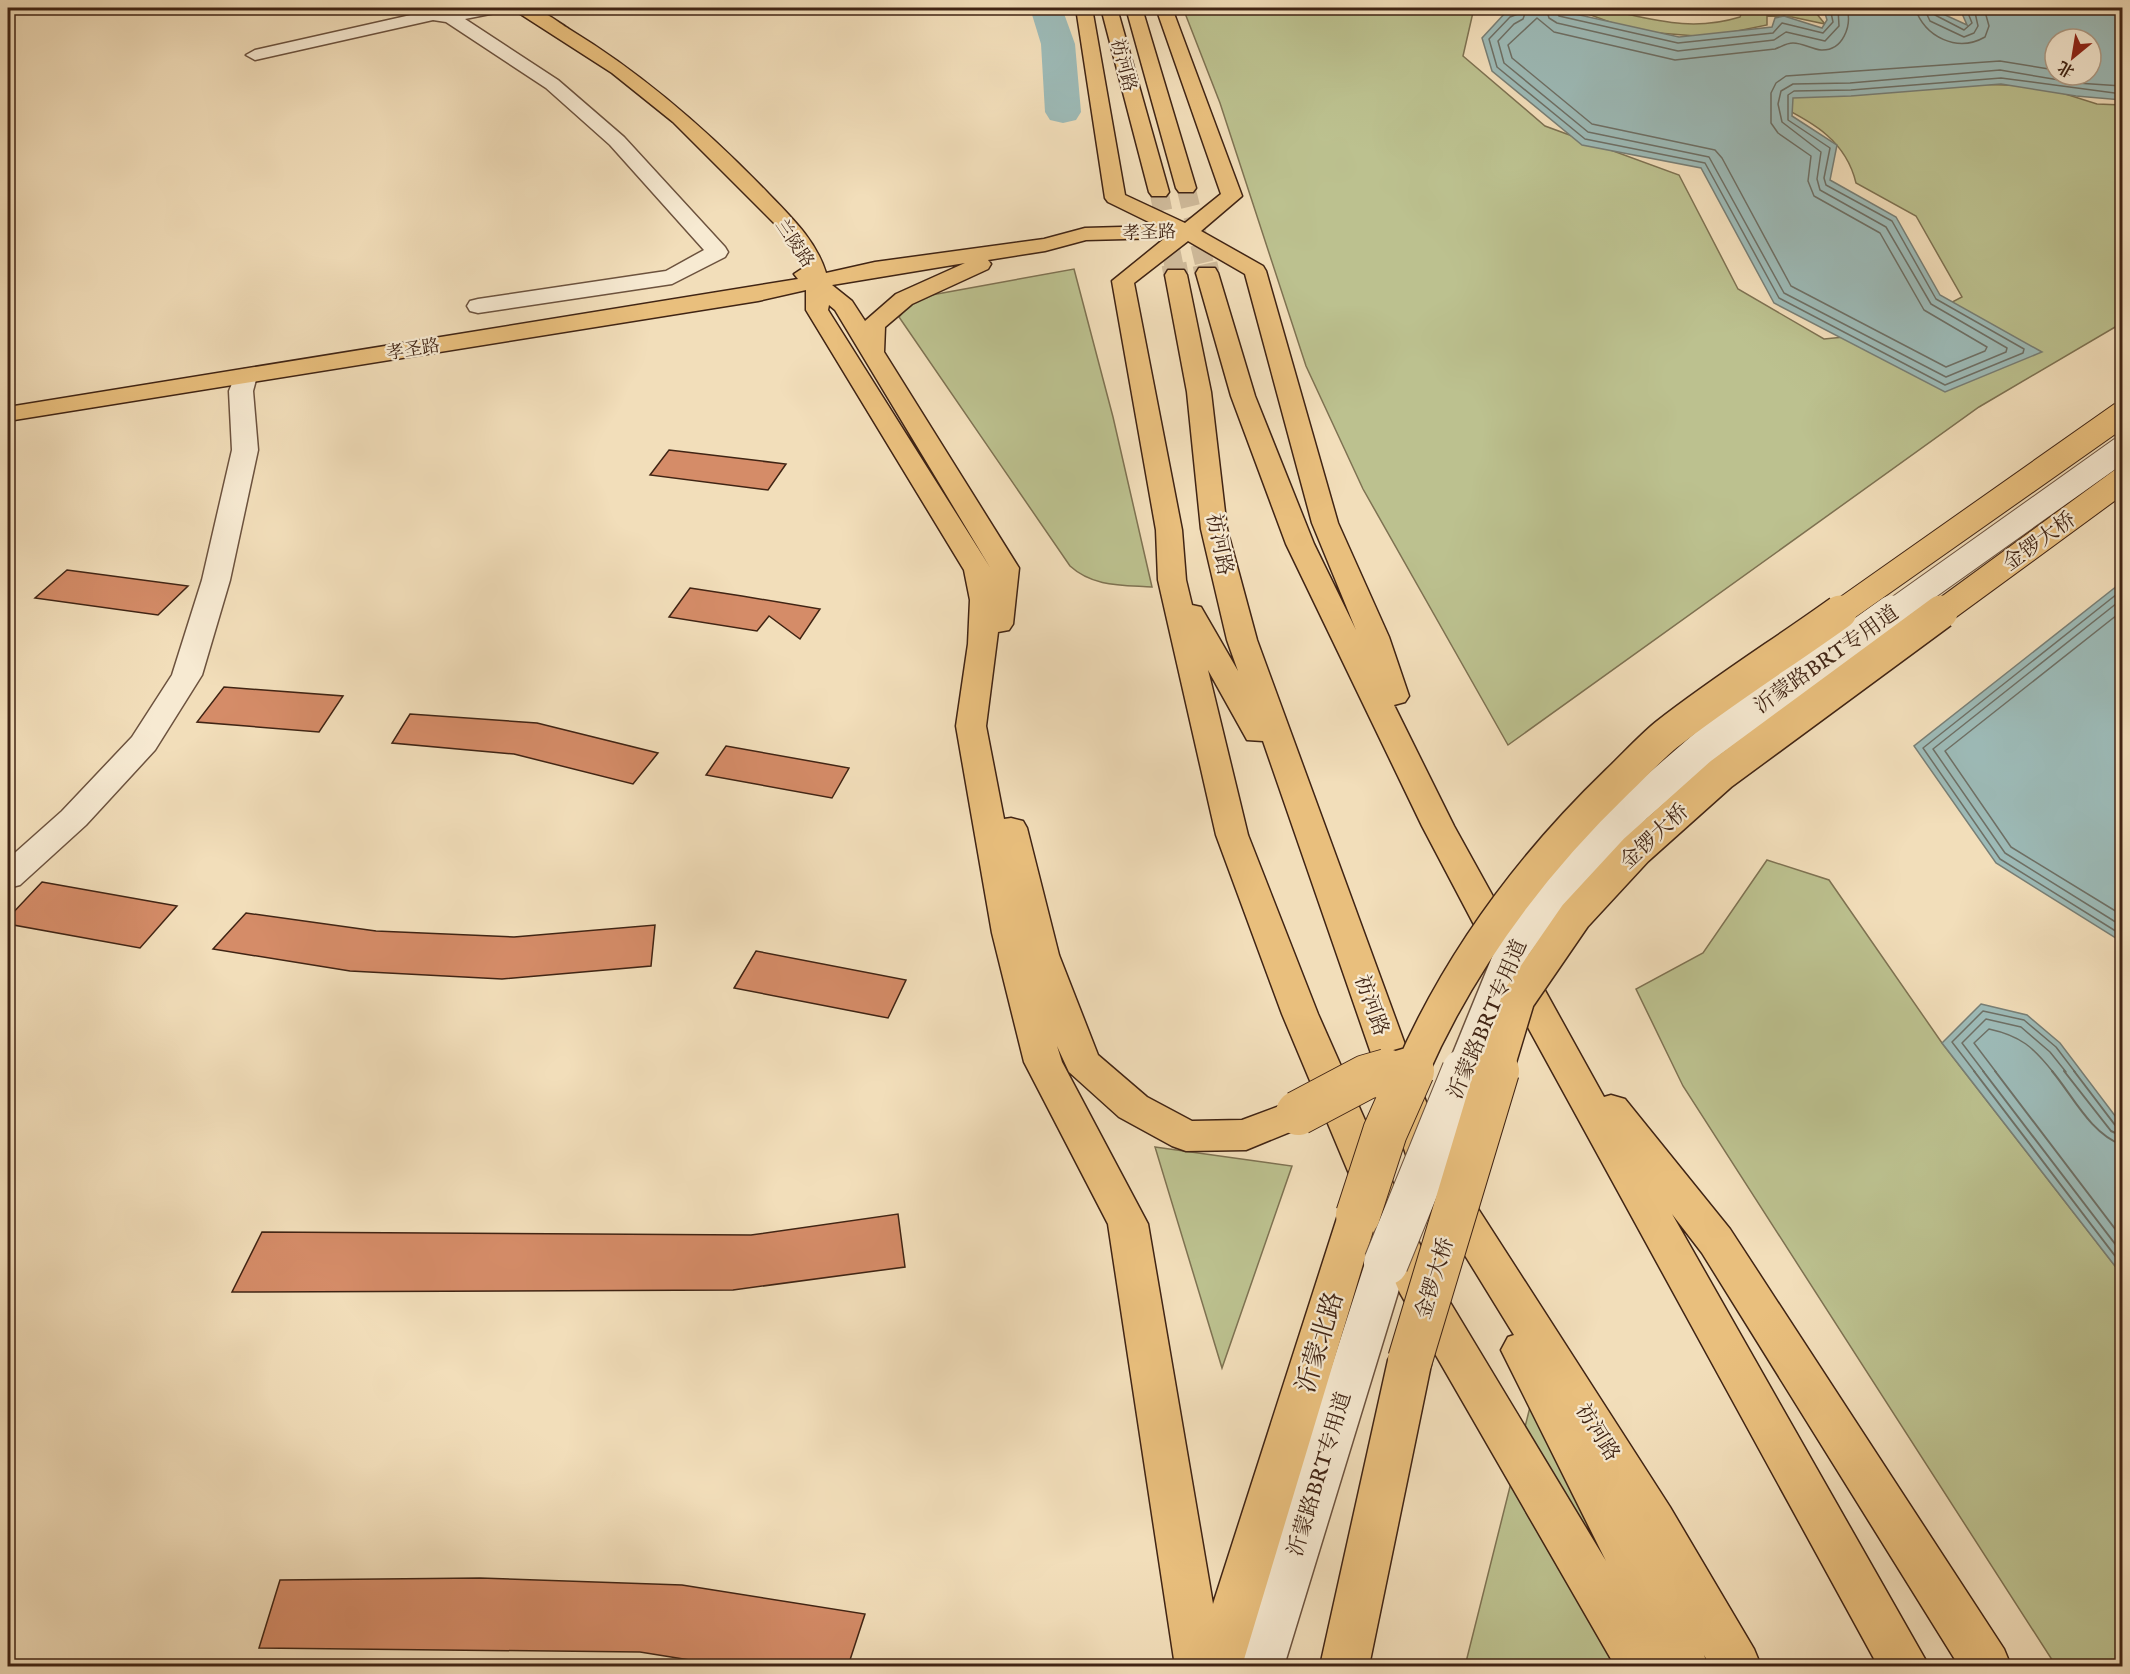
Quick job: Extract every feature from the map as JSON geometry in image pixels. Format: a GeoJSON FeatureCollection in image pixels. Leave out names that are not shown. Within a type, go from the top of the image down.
{"type":"FeatureCollection","features":[{"type":"Feature","properties":{"kind":"main road","name":"兰陵路"},"geometry":{"type":"LineString","coordinates":[[495,8],[548,36],[632,97],[696,153],[770,235]]}},
{"type":"Feature","properties":{"kind":"main road","name":"兰陵路"},"geometry":{"type":"LineString","coordinates":[[519,8],[565,32],[606,60],[715,150],[792,231],[810,259],[818,283]]}},
{"type":"Feature","properties":{"kind":"main road","name":"祊河路"},"geometry":{"type":"LineString","coordinates":[[1084,8],[1115,198],[1186,231],[1255,270],[1325,524],[1374,637],[1438,826]]}},
{"type":"Feature","properties":{"kind":"main road","name":"祊河路"},"geometry":{"type":"LineString","coordinates":[[1108,8],[1159,192]]}},
{"type":"Feature","properties":{"kind":"main road","name":"祊河路"},"geometry":{"type":"LineString","coordinates":[[1134,8],[1186,188]]}},
{"type":"Feature","properties":{"kind":"main road"},"geometry":{"type":"LineString","coordinates":[[1164,8],[1232,196],[1123,281],[1169,531],[1173,580],[1232,835],[1300,1014],[1415,1281],[1642,1666]]}},
{"type":"Feature","properties":{"kind":"main road","name":"孝圣路"},"geometry":{"type":"LineString","coordinates":[[8,406],[755,287],[818,283],[875,269],[1045,245],[1086,234],[1186,231]]}},
{"type":"Feature","properties":{"kind":"main road","name":"孝圣路"},"geometry":{"type":"LineString","coordinates":[[8,414],[818,283],[1093,246],[1186,231]]}},
{"type":"Feature","properties":{"kind":"main road"},"geometry":{"type":"LineString","coordinates":[[872,352],[874,325],[904,299],[989,260]]}},
{"type":"Feature","properties":{"kind":"main road","name":"兰陵路"},"geometry":{"type":"LineString","coordinates":[[789,263],[818,283]]}},
{"type":"Feature","properties":{"kind":"main road","name":"祊河路"},"geometry":{"type":"LineString","coordinates":[[1737,1666],[1654,1521],[1430,1166],[1242,640],[1214,529],[1199,392],[1192,274],[1243,396],[1300,544],[1438,826],[1548,1031],[1904,1666]]}},
{"type":"Feature","properties":{"kind":"main road"},"geometry":{"type":"LineString","coordinates":[[818,283],[844,306],[1005,568],[987,720],[1041,955],[1082,1062],[1133,1107],[1186,1136],[1246,1135],[1298,1113],[1366,1077],[1413,1063]]}},
{"type":"Feature","properties":{"kind":"main road"},"geometry":{"type":"LineString","coordinates":[[818,283],[817,310],[978,570],[984,600],[983,644],[971,726],[1009,933],[1043,1062],[1128,1224],[1199,1666]]}},
{"type":"Feature","properties":{"kind":"main road","name":"沂蒙北路"},"geometry":{"type":"LineString","coordinates":[[1218,1666],[1385,1132],[1413,1063],[1433,1022],[1472,957],[1512,899],[1580,818],[1665,736],[2122,414]]}},
{"type":"Feature","properties":{"kind":"main road","name":"金锣大桥"},"geometry":{"type":"LineString","coordinates":[[1344,1666],[1410,1360],[1518,999],[1575,916],[1636,850],[1721,774],[2122,480]]}},
{"type":"Feature","properties":{"kind":"main road"},"geometry":{"type":"LineString","coordinates":[[1173,580],[1303,813]]}},
{"type":"Feature","properties":{"kind":"main road"},"geometry":{"type":"LineString","coordinates":[[1548,1031],[1716,1241],[1987,1666]]}},
{"type":"Feature","properties":{"kind":"main road"},"geometry":{"type":"LineString","coordinates":[[1430,1166],[1684,1666]]}},
{"type":"Feature","properties":{"kind":"street"},"geometry":{"type":"LineString","coordinates":[[255,55],[433,15],[451,17],[495,8]]}},
{"type":"Feature","properties":{"kind":"street"},"geometry":{"type":"LineString","coordinates":[[451,17],[552,84],[593,119],[617,141],[717,252],[672,278],[478,306]]}},
{"type":"Feature","properties":{"kind":"street"},"geometry":{"type":"LineString","coordinates":[[8,877],[74,818],[144,743],[187,675],[216,580],[245,450],[241,391],[245,376]]}},
{"type":"Feature","properties":{"kind":"street","name":"沂蒙路BRT专用道"},"geometry":{"type":"LineString","coordinates":[[1259,1666],[1386,1263],[1514,947],[1553,894],[1636,806],[1711,741],[2122,449]]}},
{"type":"Feature","properties":{"kind":"green space"},"geometry":{"type":"Polygon","coordinates":[[[1593,7],[1669,22],[1703,24],[1740,17],[1744,8],[1781,8],[1816,13],[1825,24],[1792,17],[1767,16],[1767,25],[1708,37],[1634,31],[1588,14],[1552,8],[1593,7]]]}},
{"type":"Feature","properties":{"kind":"green space"},"geometry":{"type":"Polygon","coordinates":[[[1183,8],[1474,8],[1463,56],[1545,126],[1679,175],[1738,289],[1824,339],[1895,332],[1962,297],[1916,216],[1856,183],[1845,156],[1827,135],[1778,105],[1780,93],[1895,82],[2040,86],[2097,104],[2122,105],[2122,323],[1979,407],[1508,745],[1363,489],[1306,366],[1220,103],[1183,8]]]}},
{"type":"Feature","properties":{"kind":"green space"},"geometry":{"type":"Polygon","coordinates":[[[1074,269],[1113,417],[1152,587],[1108,584],[1088,578],[1070,566],[899,317],[909,305],[926,296],[1074,269]]]}},
{"type":"Feature","properties":{"kind":"green space"},"geometry":{"type":"Polygon","coordinates":[[[1767,860],[1829,880],[1942,1043],[2122,1275],[2122,1666],[2056,1666],[1683,1086],[1636,989],[1703,953],[1767,860]]]}},
{"type":"Feature","properties":{"kind":"green space"},"geometry":{"type":"Polygon","coordinates":[[[1155,1147],[1292,1166],[1222,1368],[1155,1147]]]}},
{"type":"Feature","properties":{"kind":"green space"},"geometry":{"type":"Polygon","coordinates":[[[1531,1403],[1662,1666],[1465,1666],[1531,1403]]]}},
{"type":"Feature","properties":{"kind":"water"},"geometry":{"type":"Polygon","coordinates":[[[1529,8],[1548,8],[1679,37],[1772,27],[1775,18],[1784,16],[1822,28],[1827,20],[1824,10],[1789,8],[1930,8],[1967,25],[1960,9],[1956,8],[2122,8],[2122,100],[2076,96],[2001,84],[1851,96],[1793,98],[1792,116],[1837,145],[1830,180],[1896,217],[1940,295],[2042,352],[1945,392],[1774,303],[1701,168],[1582,145],[1492,71],[1482,38],[1507,11],[1529,8]]]}},
{"type":"Feature","properties":{"kind":"water"},"geometry":{"type":"Polygon","coordinates":[[[2122,582],[2122,942],[1996,863],[1914,746],[2122,582]]]}},
{"type":"Feature","properties":{"kind":"water"},"geometry":{"type":"Polygon","coordinates":[[[1981,1004],[2027,1015],[2060,1043],[2122,1125],[2122,1275],[1942,1043],[1981,1004]]]}},
{"type":"Feature","properties":{"kind":"building"},"geometry":{"type":"Polygon","coordinates":[[[669,450],[786,464],[768,490],[650,475],[669,450]]]}},
{"type":"Feature","properties":{"kind":"building"},"geometry":{"type":"Polygon","coordinates":[[[67,570],[188,586],[158,615],[35,598],[67,570]]]}},
{"type":"Feature","properties":{"kind":"building"},"geometry":{"type":"Polygon","coordinates":[[[690,588],[820,609],[800,639],[769,616],[757,631],[669,617],[690,588]]]}},
{"type":"Feature","properties":{"kind":"building"},"geometry":{"type":"Polygon","coordinates":[[[224,687],[343,696],[319,732],[197,722],[224,687]]]}},
{"type":"Feature","properties":{"kind":"building"},"geometry":{"type":"Polygon","coordinates":[[[410,714],[537,723],[658,753],[633,784],[514,754],[392,743],[410,714]]]}},
{"type":"Feature","properties":{"kind":"building"},"geometry":{"type":"Polygon","coordinates":[[[726,746],[849,768],[832,798],[706,775],[726,746]]]}},
{"type":"Feature","properties":{"kind":"building"},"geometry":{"type":"Polygon","coordinates":[[[42,882],[177,906],[140,948],[8,924],[8,918],[42,882]]]}},
{"type":"Feature","properties":{"kind":"building"},"geometry":{"type":"Polygon","coordinates":[[[246,913],[376,931],[514,937],[655,925],[651,966],[502,979],[350,971],[213,949],[246,913]]]}},
{"type":"Feature","properties":{"kind":"building"},"geometry":{"type":"Polygon","coordinates":[[[756,951],[906,980],[888,1018],[734,988],[756,951]]]}},
{"type":"Feature","properties":{"kind":"building"},"geometry":{"type":"Polygon","coordinates":[[[898,1214],[905,1267],[733,1290],[232,1292],[262,1232],[751,1235],[898,1214]]]}},
{"type":"Feature","properties":{"kind":"building"},"geometry":{"type":"Polygon","coordinates":[[[480,1578],[682,1585],[865,1614],[848,1666],[727,1666],[640,1652],[259,1648],[280,1580],[480,1578]]]}},
{"type":"Feature","properties":{"kind":"waterway"},"geometry":{"type":"LineString","coordinates":[[1046,8],[1058,44],[1063,112]]}},
{"type":"Feature","properties":{"kind":"tunnel"},"geometry":{"type":"LineString","coordinates":[[1186,188],[1205,266]]}},
{"type":"Feature","properties":{"kind":"tunnel"},"geometry":{"type":"LineString","coordinates":[[1159,192],[1174,266]]}},
{"type":"Feature","properties":{"kind":"tunnel"},"geometry":{"type":"LineString","coordinates":[[1174,264],[1176,275]]}},
{"type":"Feature","properties":{"kind":"tunnel"},"geometry":{"type":"LineString","coordinates":[[1205,264],[1207,273]]}}]}
